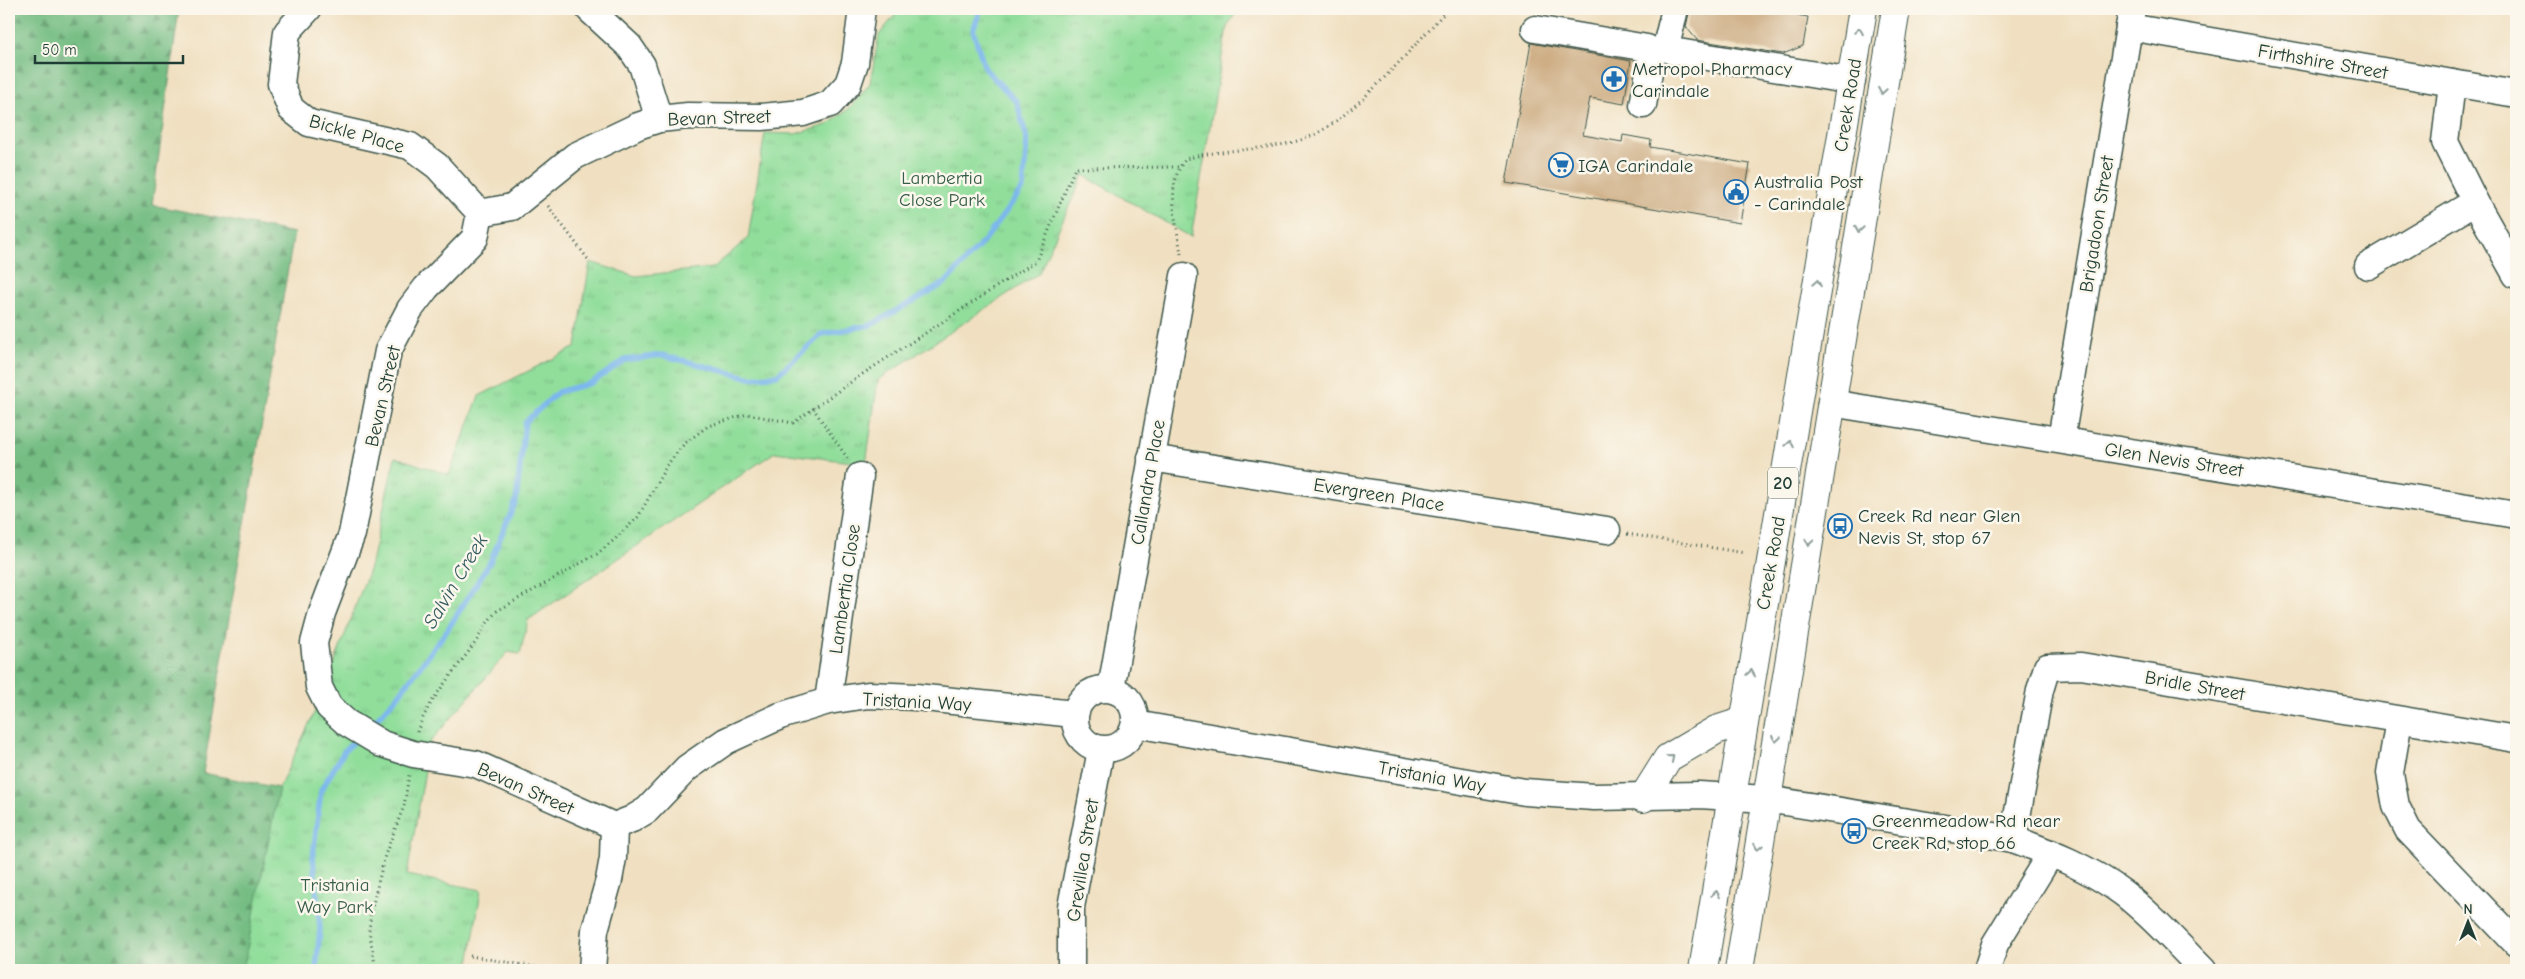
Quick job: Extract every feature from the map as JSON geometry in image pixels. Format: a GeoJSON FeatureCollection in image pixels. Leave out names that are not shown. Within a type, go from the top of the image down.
{"type":"FeatureCollection","features":[{"type":"Feature","properties":{"kind":"main road","name":"Creek Road"},"geometry":{"type":"LineString","coordinates":[[1703,970],[1863,9]]}},
{"type":"Feature","properties":{"kind":"main road","name":"Creek Road"},"geometry":{"type":"LineString","coordinates":[[1739,970],[1896,9]]}},
{"type":"Feature","properties":{"kind":"main road"},"geometry":{"type":"LineString","coordinates":[[1643,798],[1668,758],[1716,730],[1744,721]]}},
{"type":"Feature","properties":{"kind":"street","name":"Bickle Place"},"geometry":{"type":"LineString","coordinates":[[308,9],[287,32],[281,84],[291,109],[309,123],[410,146],[437,166],[480,213]]}},
{"type":"Feature","properties":{"kind":"street"},"geometry":{"type":"LineString","coordinates":[[588,9],[629,46],[642,65],[659,119]]}},
{"type":"Feature","properties":{"kind":"street","name":"Bevan Street"},"geometry":{"type":"LineString","coordinates":[[614,826],[476,764],[413,754],[382,744],[347,722],[330,706],[319,687],[314,643],[322,612],[352,534],[388,351],[410,309],[426,288],[475,238],[480,213],[512,207],[574,156],[638,126],[659,119],[688,116],[762,116],[803,113],[830,104],[848,84],[856,63],[862,9]]}},
{"type":"Feature","properties":{"kind":"street"},"geometry":{"type":"LineString","coordinates":[[1659,9],[1659,48],[1656,82],[1659,89],[1666,92]]}},
{"type":"Feature","properties":{"kind":"street"},"geometry":{"type":"LineString","coordinates":[[1643,106],[1659,48],[1675,9]]}},
{"type":"Feature","properties":{"kind":"street","name":"Firthshire Street"},"geometry":{"type":"LineString","coordinates":[[2130,18],[2452,83],[2516,94]]}},
{"type":"Feature","properties":{"kind":"street","name":"Brigadoon Street"},"geometry":{"type":"LineString","coordinates":[[2061,440],[2130,18]]}},
{"type":"Feature","properties":{"kind":"street"},"geometry":{"type":"LineString","coordinates":[[1536,29],[1852,81]]}},
{"type":"Feature","properties":{"kind":"street"},"geometry":{"type":"LineString","coordinates":[[2452,83],[2444,142],[2475,202],[2516,274]]}},
{"type":"Feature","properties":{"kind":"street"},"geometry":{"type":"LineString","coordinates":[[2368,266],[2475,202]]}},
{"type":"Feature","properties":{"kind":"street","name":"Callandra Place"},"geometry":{"type":"LineString","coordinates":[[1111,689],[1184,276]]}},
{"type":"Feature","properties":{"kind":"street","name":"Glen Nevis Street"},"geometry":{"type":"LineString","coordinates":[[1831,403],[2516,515]]}},
{"type":"Feature","properties":{"kind":"street","name":"Evergreen Place"},"geometry":{"type":"LineString","coordinates":[[1151,458],[1607,530]]}},
{"type":"Feature","properties":{"kind":"street","name":"Lambertia Close"},"geometry":{"type":"LineString","coordinates":[[828,701],[860,476]]}},
{"type":"Feature","properties":{"kind":"street","name":"Bridle Street"},"geometry":{"type":"LineString","coordinates":[[2012,839],[2040,690],[2048,667],[2081,666],[2516,739]]}},
{"type":"Feature","properties":{"kind":"street"},"geometry":{"type":"LineString","coordinates":[[1098,689],[1111,689],[1122,694],[1130,702],[1135,713],[1135,724],[1131,736],[1123,744],[1112,749],[1100,750],[1089,746],[1080,738],[1075,726],[1074,714],[1078,703],[1087,694],[1098,689]]}},
{"type":"Feature","properties":{"kind":"street","name":"Tristania Way"},"geometry":{"type":"LineString","coordinates":[[614,826],[632,819],[647,810],[687,768],[726,741],[780,716],[828,701],[868,695],[916,697],[1074,714]]}},
{"type":"Feature","properties":{"kind":"street"},"geometry":{"type":"LineString","coordinates":[[2399,720],[2390,774],[2396,806],[2408,830],[2516,943]]}},
{"type":"Feature","properties":{"kind":"street","name":"Tristania Way"},"geometry":{"type":"LineString","coordinates":[[1135,724],[1525,792],[1594,797],[1643,798],[1690,795],[1767,799],[2012,839],[2051,853],[2091,872],[2125,894],[2204,970]]}},
{"type":"Feature","properties":{"kind":"street","name":"Grevillea Street"},"geometry":{"type":"LineString","coordinates":[[1071,970],[1071,907],[1100,750]]}},
{"type":"Feature","properties":{"kind":"street"},"geometry":{"type":"LineString","coordinates":[[592,970],[595,930],[613,858],[614,826]]}},
{"type":"Feature","properties":{"kind":"street"},"geometry":{"type":"LineString","coordinates":[[1986,970],[1995,944],[2051,853]]}},
{"type":"Feature","properties":{"kind":"path"},"geometry":{"type":"LineString","coordinates":[[1184,276],[1174,181],[1179,166],[1186,159],[1195,156],[1308,138],[1330,126],[1376,84],[1448,9]]}},
{"type":"Feature","properties":{"kind":"path"},"geometry":{"type":"LineString","coordinates":[[376,970],[369,930],[370,912],[385,855],[404,806],[417,730],[425,713],[496,611],[582,563],[614,540],[638,516],[666,465],[684,444],[708,426],[747,414],[793,423],[861,375],[1036,261],[1075,168],[1179,166]]}},
{"type":"Feature","properties":{"kind":"path"},"geometry":{"type":"LineString","coordinates":[[534,187],[590,262]]}},
{"type":"Feature","properties":{"kind":"path"},"geometry":{"type":"LineString","coordinates":[[813,408],[860,476]]}},
{"type":"Feature","properties":{"kind":"path"},"geometry":{"type":"LineString","coordinates":[[1607,530],[1745,553]]}},
{"type":"Feature","properties":{"kind":"path"},"geometry":{"type":"LineString","coordinates":[[470,956],[554,970]]}},
{"type":"Feature","properties":{"kind":"green space"},"geometry":{"type":"Polygon","coordinates":[[[9,9],[179,9],[152,205],[294,233],[203,773],[279,788],[243,970],[9,970],[9,9]]]}},
{"type":"Feature","properties":{"kind":"green space","name":"Lambertia Close Park"},"geometry":{"type":"Polygon","coordinates":[[[900,9],[1238,9],[1227,27],[1191,237],[1083,175],[1039,273],[878,380],[866,464],[775,452],[528,620],[520,654],[508,652],[430,742],[407,875],[481,890],[468,970],[243,970],[279,788],[323,694],[370,567],[395,457],[449,475],[479,396],[576,347],[590,262],[636,276],[713,268],[748,238],[765,133],[795,134],[827,125],[851,107],[870,83],[879,35],[900,9]]]}},
{"type":"Feature","properties":{"kind":"building"},"geometry":{"type":"Polygon","coordinates":[[[1690,9],[1760,9],[1808,17],[1803,46],[1783,54],[1697,40],[1686,27],[1690,9]]]}},
{"type":"Feature","properties":{"kind":"building"},"geometry":{"type":"Polygon","coordinates":[[[1531,43],[1631,61],[1624,104],[1590,98],[1583,135],[1622,142],[1623,135],[1651,140],[1650,147],[1750,164],[1740,223],[1506,183],[1531,43]]]}},
{"type":"Feature","properties":{"kind":"waterway","name":"Salvin Creek"},"geometry":{"type":"LineString","coordinates":[[368,728],[398,696],[448,629],[490,562],[516,501],[525,422],[558,392],[591,383],[625,360],[662,355],[751,378],[777,375],[822,334],[871,325],[945,283],[985,240],[1023,188],[1027,140],[1017,102],[985,69],[973,30],[981,9]]}},
{"type":"Feature","properties":{"kind":"waterway","name":"Salvin Creek"},"geometry":{"type":"LineString","coordinates":[[316,970],[320,928],[313,856],[321,790],[345,750],[358,738]]}},
{"type":"Feature","properties":{"kind":"place","name":"Metropol Pharmacy Carindale"},"geometry":{"type":"Point","coordinates":[1614,79]}},
{"type":"Feature","properties":{"kind":"place","name":"IGA Carindale"},"geometry":{"type":"Point","coordinates":[1561,165]}},
{"type":"Feature","properties":{"kind":"place","name":"Australia Post - Carindale"},"geometry":{"type":"Point","coordinates":[1736,192]}},
{"type":"Feature","properties":{"kind":"place","name":"Creek Rd near Glen Nevis St, stop 67"},"geometry":{"type":"Point","coordinates":[1840,526]}},
{"type":"Feature","properties":{"kind":"place","name":"Greenmeadow Rd near Creek Rd, stop 66"},"geometry":{"type":"Point","coordinates":[1854,831]}},
{"type":"Feature","properties":{"kind":"park label","name":"Tristania Way Park"},"geometry":{"type":"Point","coordinates":[335,895]}}]}
